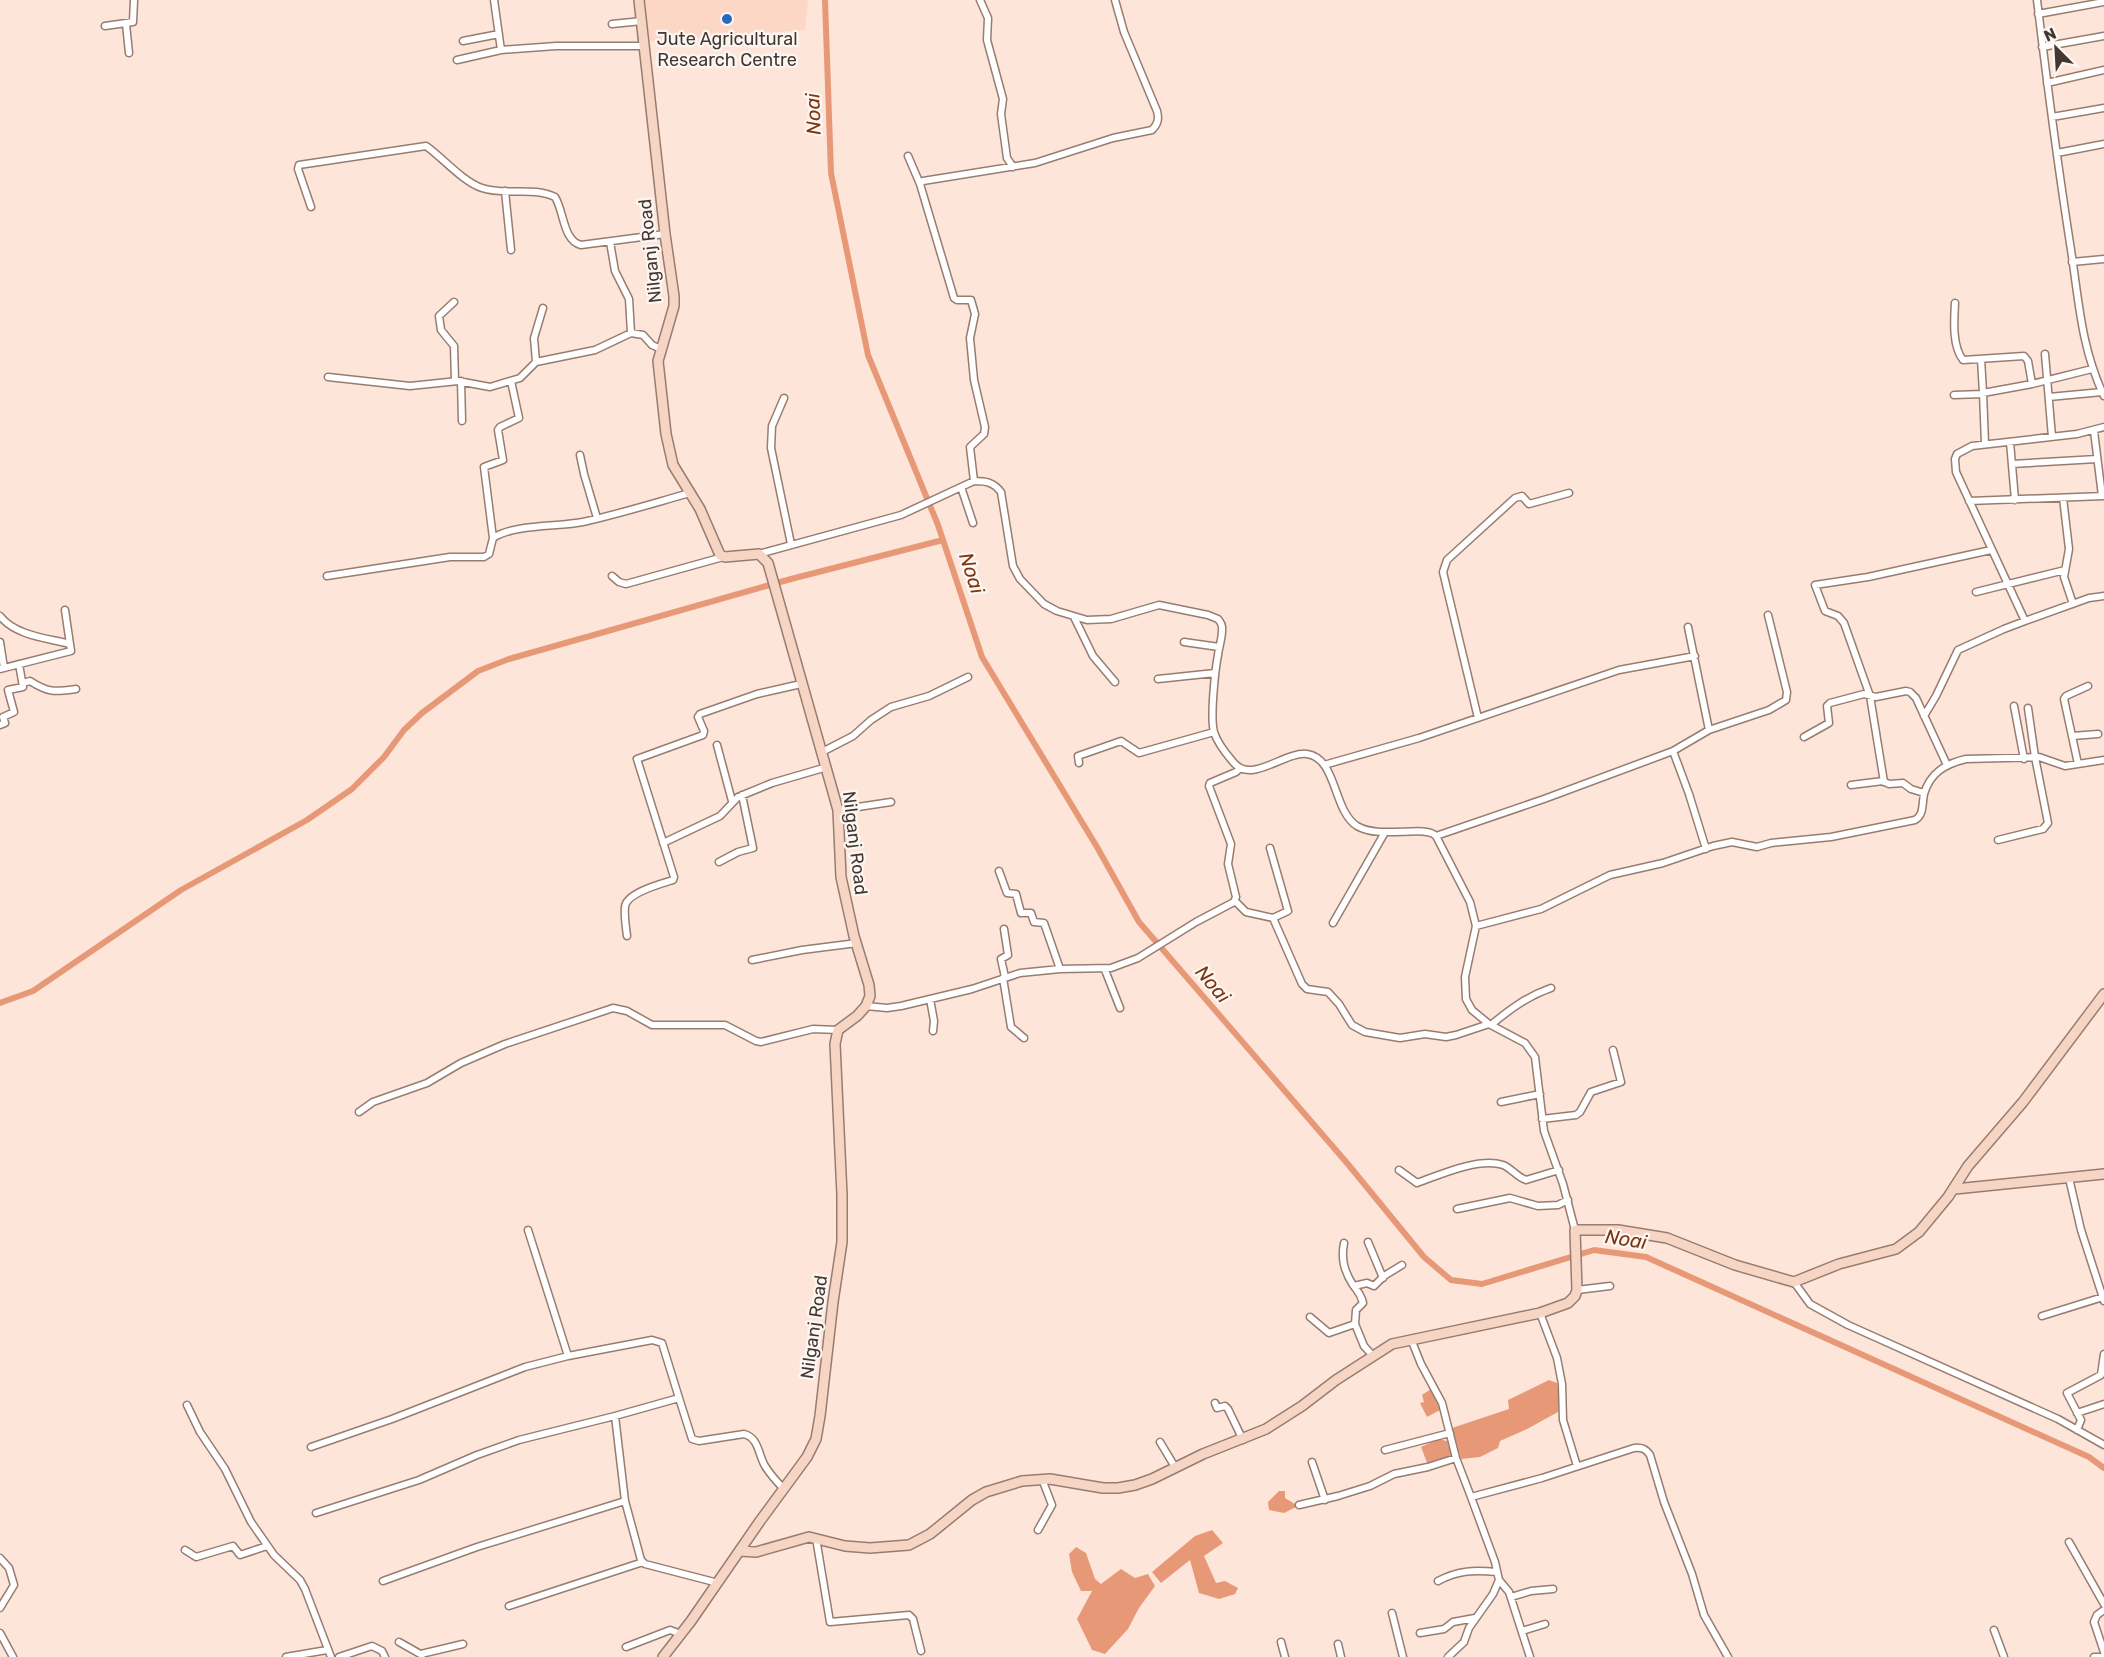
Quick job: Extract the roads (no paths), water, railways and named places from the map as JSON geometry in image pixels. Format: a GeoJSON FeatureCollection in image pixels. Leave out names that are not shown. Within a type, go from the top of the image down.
{"type":"FeatureCollection","features":[{"type":"Feature","properties":{"kind":"street"},"geometry":{"type":"LineString","coordinates":[[105,26],[134,21],[134,0]]}},
{"type":"Feature","properties":{"kind":"street"},"geometry":{"type":"LineString","coordinates":[[494,0],[501,51]]}},
{"type":"Feature","properties":{"kind":"street","name":"Nilganj Road"},"geometry":{"type":"LineString","coordinates":[[639,0],[665,234],[674,289],[674,306],[658,366],[670,456],[707,523],[717,551],[723,557]]}},
{"type":"Feature","properties":{"kind":"street"},"geometry":{"type":"LineString","coordinates":[[980,0],[988,18],[987,40],[1003,99],[1001,114],[1007,158],[1013,167]]}},
{"type":"Feature","properties":{"kind":"street"},"geometry":{"type":"LineString","coordinates":[[920,184],[923,181],[1013,167],[1113,138],[1152,130],[1158,123],[1157,111],[1124,32],[1115,0]]}},
{"type":"Feature","properties":{"kind":"street"},"geometry":{"type":"LineString","coordinates":[[2037,0],[2056,153],[2083,337],[2092,369],[2103,394],[2049,397]]}},
{"type":"Feature","properties":{"kind":"street"},"geometry":{"type":"LineString","coordinates":[[2038,14],[2104,2]]}},
{"type":"Feature","properties":{"kind":"street"},"geometry":{"type":"LineString","coordinates":[[612,24],[642,21]]}},
{"type":"Feature","properties":{"kind":"street"},"geometry":{"type":"LineString","coordinates":[[126,24],[129,53]]}},
{"type":"Feature","properties":{"kind":"street"},"geometry":{"type":"LineString","coordinates":[[463,41],[499,34]]}},
{"type":"Feature","properties":{"kind":"street"},"geometry":{"type":"LineString","coordinates":[[2042,47],[2104,36]]}},
{"type":"Feature","properties":{"kind":"street"},"geometry":{"type":"LineString","coordinates":[[457,60],[501,51],[555,46],[645,46]]}},
{"type":"Feature","properties":{"kind":"street"},"geometry":{"type":"LineString","coordinates":[[2047,83],[2104,70]]}},
{"type":"Feature","properties":{"kind":"street"},"geometry":{"type":"LineString","coordinates":[[2052,117],[2104,108]]}},
{"type":"Feature","properties":{"kind":"street"},"geometry":{"type":"LineString","coordinates":[[2056,153],[2104,144]]}},
{"type":"Feature","properties":{"kind":"street"},"geometry":{"type":"LineString","coordinates":[[311,207],[298,169],[299,165],[354,158],[423,145],[478,186],[505,192],[548,194],[555,197],[573,242],[581,245],[665,234]]}},
{"type":"Feature","properties":{"kind":"street"},"geometry":{"type":"LineString","coordinates":[[908,156],[920,184],[954,298],[971,300],[975,314],[970,338],[976,389],[985,427],[984,434],[971,445],[969,450],[974,482]]}},
{"type":"Feature","properties":{"kind":"street"},"geometry":{"type":"LineString","coordinates":[[505,192],[511,250]]}},
{"type":"Feature","properties":{"kind":"street"},"geometry":{"type":"LineString","coordinates":[[610,242],[615,271],[629,299],[631,333]]}},
{"type":"Feature","properties":{"kind":"street"},"geometry":{"type":"LineString","coordinates":[[2073,262],[2104,259]]}},
{"type":"Feature","properties":{"kind":"street"},"geometry":{"type":"LineString","coordinates":[[454,302],[439,316],[441,330],[454,346],[462,421]]}},
{"type":"Feature","properties":{"kind":"street"},"geometry":{"type":"LineString","coordinates":[[1955,303],[1955,328],[1960,357],[1963,360],[2024,356],[2028,361],[2032,384]]}},
{"type":"Feature","properties":{"kind":"street"},"geometry":{"type":"LineString","coordinates":[[536,362],[534,338],[543,308]]}},
{"type":"Feature","properties":{"kind":"street"},"geometry":{"type":"LineString","coordinates":[[328,377],[410,386],[458,381],[490,387],[520,378],[536,362],[595,350],[631,333],[643,336],[652,345],[661,349]]}},
{"type":"Feature","properties":{"kind":"street"},"geometry":{"type":"LineString","coordinates":[[2045,354],[2052,437]]}},
{"type":"Feature","properties":{"kind":"street"},"geometry":{"type":"LineString","coordinates":[[1981,359],[1985,444]]}},
{"type":"Feature","properties":{"kind":"street"},"geometry":{"type":"LineString","coordinates":[[1954,395],[1983,393],[2032,384],[2092,369]]}},
{"type":"Feature","properties":{"kind":"street"},"geometry":{"type":"LineString","coordinates":[[327,576],[450,557],[484,557],[489,554],[493,538],[484,467],[504,459],[498,428],[519,418],[511,381]]}},
{"type":"Feature","properties":{"kind":"street"},"geometry":{"type":"LineString","coordinates":[[784,398],[772,426],[771,448],[791,544]]}},
{"type":"Feature","properties":{"kind":"street"},"geometry":{"type":"LineString","coordinates":[[2025,621],[1956,472],[1955,459],[1961,450],[1966,448],[2094,431],[2104,427]]}},
{"type":"Feature","properties":{"kind":"street"},"geometry":{"type":"LineString","coordinates":[[1969,501],[2103,496],[2094,431]]}},
{"type":"Feature","properties":{"kind":"street"},"geometry":{"type":"LineString","coordinates":[[2010,442],[2015,500]]}},
{"type":"Feature","properties":{"kind":"street"},"geometry":{"type":"LineString","coordinates":[[580,455],[597,518]]}},
{"type":"Feature","properties":{"kind":"street"},"geometry":{"type":"LineString","coordinates":[[2012,464],[2097,459]]}},
{"type":"Feature","properties":{"kind":"street"},"geometry":{"type":"LineString","coordinates":[[612,576],[626,584],[723,557],[759,554],[901,515],[974,482],[991,483],[1001,492],[1010,555],[1016,573],[1044,604],[1074,617],[1099,621],[1151,607],[1168,606],[1218,619],[1222,628],[1215,673],[1214,732],[1240,768],[1257,769],[1307,754],[1324,765],[1343,810],[1357,826],[1383,834],[1423,831],[1436,836],[1470,902],[1476,926],[1465,977],[1466,999],[1472,1010],[1490,1024],[1518,1038],[1531,1050],[1537,1065],[1542,1119],[1548,1145],[1559,1170],[1575,1230],[1577,1290],[1568,1303],[1540,1313],[1392,1344],[1285,1418],[1243,1440],[1203,1454],[1152,1479],[1118,1488],[1042,1479],[1022,1481],[986,1492],[960,1507],[930,1534],[909,1545],[870,1548],[845,1546],[806,1537],[756,1552],[740,1551]]}},
{"type":"Feature","properties":{"kind":"street"},"geometry":{"type":"LineString","coordinates":[[961,487],[973,523]]}},
{"type":"Feature","properties":{"kind":"street"},"geometry":{"type":"LineString","coordinates":[[493,538],[499,534],[514,531],[580,522],[690,493]]}},
{"type":"Feature","properties":{"kind":"street"},"geometry":{"type":"LineString","coordinates":[[1478,718],[1443,567],[1447,560],[1515,498],[1522,496],[1529,504],[1569,493]]}},
{"type":"Feature","properties":{"kind":"street"},"geometry":{"type":"LineString","coordinates":[[2063,498],[2069,546],[2065,580],[2073,604]]}},
{"type":"Feature","properties":{"kind":"street"},"geometry":{"type":"LineString","coordinates":[[1884,782],[1870,696],[1844,623],[1838,616],[1825,611],[1815,585],[1868,577],[1991,550]]}},
{"type":"Feature","properties":{"kind":"street","name":"Nilganj Road"},"geometry":{"type":"LineString","coordinates":[[759,554],[766,559],[771,574],[838,810],[841,877],[869,985],[870,996],[866,1006]]}},
{"type":"Feature","properties":{"kind":"street"},"geometry":{"type":"LineString","coordinates":[[1976,592],[2065,570]]}},
{"type":"Feature","properties":{"kind":"street"},"geometry":{"type":"LineString","coordinates":[[1924,716],[1958,650],[2025,621],[2096,596],[2104,596]]}},
{"type":"Feature","properties":{"kind":"street"},"geometry":{"type":"LineString","coordinates":[[0,642],[2,668],[71,651],[65,610]]}},
{"type":"Feature","properties":{"kind":"street"},"geometry":{"type":"LineString","coordinates":[[1436,836],[1673,751],[1709,730],[1764,712],[1786,699],[1787,692],[1768,615]]}},
{"type":"Feature","properties":{"kind":"street"},"geometry":{"type":"LineString","coordinates":[[0,616],[7,625],[26,633],[70,644]]}},
{"type":"Feature","properties":{"kind":"street"},"geometry":{"type":"LineString","coordinates":[[1074,617],[1093,656],[1114,681]]}},
{"type":"Feature","properties":{"kind":"street"},"geometry":{"type":"LineString","coordinates":[[1688,627],[1709,730]]}},
{"type":"Feature","properties":{"kind":"street"},"geometry":{"type":"LineString","coordinates":[[1184,642],[1219,647]]}},
{"type":"Feature","properties":{"kind":"street"},"geometry":{"type":"LineString","coordinates":[[1324,765],[1419,738],[1619,670],[1695,656]]}},
{"type":"Feature","properties":{"kind":"street"},"geometry":{"type":"LineString","coordinates":[[0,725],[4,723],[3,717],[14,712],[8,690],[23,688],[19,664]]}},
{"type":"Feature","properties":{"kind":"street"},"geometry":{"type":"LineString","coordinates":[[1158,680],[1215,673]]}},
{"type":"Feature","properties":{"kind":"street"},"geometry":{"type":"LineString","coordinates":[[822,752],[854,736],[871,720],[891,707],[928,696],[968,677]]}},
{"type":"Feature","properties":{"kind":"street"},"geometry":{"type":"LineString","coordinates":[[22,683],[30,681],[43,690],[76,689]]}},
{"type":"Feature","properties":{"kind":"street"},"geometry":{"type":"LineString","coordinates":[[627,936],[624,909],[627,901],[633,896],[674,879],[637,759],[703,735],[704,731],[698,717],[700,714],[757,694],[801,684]]}},
{"type":"Feature","properties":{"kind":"street"},"geometry":{"type":"LineString","coordinates":[[2078,764],[2064,699],[2088,686]]}},
{"type":"Feature","properties":{"kind":"street"},"geometry":{"type":"LineString","coordinates":[[1804,737],[1829,723],[1827,706],[1830,703],[1864,693],[1880,697],[1910,692],[1916,699],[1947,765]]}},
{"type":"Feature","properties":{"kind":"street"},"geometry":{"type":"LineString","coordinates":[[2014,706],[2024,759]]}},
{"type":"Feature","properties":{"kind":"street"},"geometry":{"type":"LineString","coordinates":[[1998,840],[2043,828],[2048,823],[2028,708]]}},
{"type":"Feature","properties":{"kind":"street"},"geometry":{"type":"LineString","coordinates":[[1079,763],[1078,756],[1121,741],[1139,753],[1214,732]]}},
{"type":"Feature","properties":{"kind":"street"},"geometry":{"type":"LineString","coordinates":[[2072,736],[2098,734]]}},
{"type":"Feature","properties":{"kind":"street"},"geometry":{"type":"LineString","coordinates":[[717,745],[732,801]]}},
{"type":"Feature","properties":{"kind":"street"},"geometry":{"type":"LineString","coordinates":[[1673,751],[1706,849]]}},
{"type":"Feature","properties":{"kind":"street"},"geometry":{"type":"LineString","coordinates":[[1476,926],[1540,909],[1610,875],[1663,863],[1732,842],[1757,846],[1831,837],[1915,820],[1920,815],[1924,793],[1932,777],[1947,765],[1966,759],[2035,757],[2045,758],[2065,766],[2104,760]]}},
{"type":"Feature","properties":{"kind":"street"},"geometry":{"type":"LineString","coordinates":[[663,843],[720,816],[732,801],[742,795],[772,783],[827,767]]}},
{"type":"Feature","properties":{"kind":"street"},"geometry":{"type":"LineString","coordinates":[[1240,768],[1210,783],[1209,786],[1231,844],[1228,864],[1235,901],[1246,912],[1273,918],[1288,911],[1270,848]]}},
{"type":"Feature","properties":{"kind":"street"},"geometry":{"type":"LineString","coordinates":[[1851,785],[1903,783],[1909,789],[1924,793]]}},
{"type":"Feature","properties":{"kind":"street"},"geometry":{"type":"LineString","coordinates":[[718,862],[753,848],[742,795]]}},
{"type":"Feature","properties":{"kind":"street"},"geometry":{"type":"LineString","coordinates":[[838,810],[891,802]]}},
{"type":"Feature","properties":{"kind":"street"},"geometry":{"type":"LineString","coordinates":[[1333,923],[1383,834]]}},
{"type":"Feature","properties":{"kind":"street"},"geometry":{"type":"LineString","coordinates":[[999,871],[1007,893],[1016,894],[1022,914],[1030,913],[1034,922],[1044,923],[1060,969]]}},
{"type":"Feature","properties":{"kind":"street"},"geometry":{"type":"LineString","coordinates":[[359,1112],[373,1102],[427,1083],[461,1063],[505,1044],[613,1008],[627,1011],[652,1025],[725,1025],[761,1042],[813,1029],[838,1030],[866,1006],[887,1008],[930,999],[972,989],[1020,973],[1060,969],[1105,970],[1138,958],[1235,901]]}},
{"type":"Feature","properties":{"kind":"street"},"geometry":{"type":"LineString","coordinates":[[1273,918],[1302,984],[1307,989],[1328,992],[1339,1004],[1352,1025],[1359,1030],[1400,1038],[1425,1034],[1456,1035],[1490,1024],[1530,996],[1551,988]]}},
{"type":"Feature","properties":{"kind":"street"},"geometry":{"type":"LineString","coordinates":[[1004,929],[1008,955],[1001,959],[1011,1027],[1024,1038]]}},
{"type":"Feature","properties":{"kind":"street"},"geometry":{"type":"LineString","coordinates":[[752,960],[802,950],[857,943]]}},
{"type":"Feature","properties":{"kind":"street"},"geometry":{"type":"LineString","coordinates":[[1105,970],[1120,1008]]}},
{"type":"Feature","properties":{"kind":"street"},"geometry":{"type":"LineString","coordinates":[[1575,1230],[1618,1230],[1667,1238],[1735,1265],[1794,1282],[1839,1264],[1896,1249],[1919,1232],[1955,1189],[1968,1166],[2023,1102],[2104,994]]}},
{"type":"Feature","properties":{"kind":"street"},"geometry":{"type":"LineString","coordinates":[[930,999],[933,1031]]}},
{"type":"Feature","properties":{"kind":"street","name":"Nilganj Road"},"geometry":{"type":"LineString","coordinates":[[663,1657],[807,1457],[817,1433],[833,1302],[841,1259],[843,1221],[834,1044],[838,1030]]}},
{"type":"Feature","properties":{"kind":"street"},"geometry":{"type":"LineString","coordinates":[[1542,1119],[1579,1114],[1591,1092],[1621,1082],[1613,1050]]}},
{"type":"Feature","properties":{"kind":"street"},"geometry":{"type":"LineString","coordinates":[[1501,1102],[1540,1094]]}},
{"type":"Feature","properties":{"kind":"street"},"geometry":{"type":"LineString","coordinates":[[1399,1170],[1417,1183],[1474,1165],[1502,1165],[1526,1180],[1559,1170]]}},
{"type":"Feature","properties":{"kind":"street"},"geometry":{"type":"LineString","coordinates":[[1955,1189],[2104,1174]]}},
{"type":"Feature","properties":{"kind":"street"},"geometry":{"type":"LineString","coordinates":[[2042,1316],[2103,1299],[2081,1230],[2069,1178]]}},
{"type":"Feature","properties":{"kind":"street"},"geometry":{"type":"LineString","coordinates":[[1457,1209],[1510,1198],[1538,1206],[1558,1205],[1568,1200]]}},
{"type":"Feature","properties":{"kind":"street"},"geometry":{"type":"LineString","coordinates":[[528,1230],[568,1356]]}},
{"type":"Feature","properties":{"kind":"street"},"geometry":{"type":"LineString","coordinates":[[1368,1242],[1383,1278]]}},
{"type":"Feature","properties":{"kind":"street"},"geometry":{"type":"LineString","coordinates":[[1344,1243],[1342,1259],[1354,1286],[1361,1294],[1363,1303],[1356,1310],[1355,1324],[1364,1346],[1373,1356]]}},
{"type":"Feature","properties":{"kind":"street"},"geometry":{"type":"LineString","coordinates":[[1354,1286],[1366,1283],[1374,1286],[1402,1265]]}},
{"type":"Feature","properties":{"kind":"street"},"geometry":{"type":"LineString","coordinates":[[1794,1282],[1810,1304],[1848,1325],[2058,1419],[2104,1446]]}},
{"type":"Feature","properties":{"kind":"street"},"geometry":{"type":"LineString","coordinates":[[1577,1290],[1610,1286]]}},
{"type":"Feature","properties":{"kind":"street"},"geometry":{"type":"LineString","coordinates":[[1540,1313],[1559,1365],[1563,1420],[1577,1466]]}},
{"type":"Feature","properties":{"kind":"street"},"geometry":{"type":"LineString","coordinates":[[1310,1317],[1331,1333],[1355,1324]]}},
{"type":"Feature","properties":{"kind":"street"},"geometry":{"type":"LineString","coordinates":[[1411,1339],[1442,1403],[1456,1458],[1498,1580],[1511,1597],[1530,1657]]}},
{"type":"Feature","properties":{"kind":"street"},"geometry":{"type":"LineString","coordinates":[[311,1447],[402,1415],[501,1375],[568,1356],[642,1342],[660,1342],[692,1439],[699,1442],[744,1434],[750,1436],[765,1466],[784,1489]]}},
{"type":"Feature","properties":{"kind":"street"},"geometry":{"type":"LineString","coordinates":[[2077,1430],[2081,1422],[2067,1393],[2101,1375],[2104,1354]]}},
{"type":"Feature","properties":{"kind":"street"},"geometry":{"type":"LineString","coordinates":[[316,1513],[410,1483],[519,1440],[679,1398]]}},
{"type":"Feature","properties":{"kind":"street"},"geometry":{"type":"LineString","coordinates":[[1215,1403],[1217,1408],[1225,1406],[1228,1409],[1243,1440]]}},
{"type":"Feature","properties":{"kind":"street"},"geometry":{"type":"LineString","coordinates":[[2078,1413],[2104,1404]]}},
{"type":"Feature","properties":{"kind":"street"},"geometry":{"type":"LineString","coordinates":[[187,1405],[200,1432],[225,1469],[251,1522],[267,1546],[305,1589],[327,1650],[332,1657]]}},
{"type":"Feature","properties":{"kind":"street"},"geometry":{"type":"LineString","coordinates":[[615,1416],[625,1501],[643,1562]]}},
{"type":"Feature","properties":{"kind":"street"},"geometry":{"type":"LineString","coordinates":[[1385,1450],[1450,1433]]}},
{"type":"Feature","properties":{"kind":"street"},"geometry":{"type":"LineString","coordinates":[[1160,1443],[1175,1467]]}},
{"type":"Feature","properties":{"kind":"street"},"geometry":{"type":"LineString","coordinates":[[1471,1497],[1634,1448],[1643,1448],[1650,1455],[1664,1502],[1692,1574],[1708,1625],[1728,1657]]}},
{"type":"Feature","properties":{"kind":"street"},"geometry":{"type":"LineString","coordinates":[[1299,1505],[1325,1500],[1370,1485],[1394,1474],[1456,1458]]}},
{"type":"Feature","properties":{"kind":"street"},"geometry":{"type":"LineString","coordinates":[[1312,1462],[1325,1500]]}},
{"type":"Feature","properties":{"kind":"street"},"geometry":{"type":"LineString","coordinates":[[1038,1530],[1052,1505],[1042,1479]]}},
{"type":"Feature","properties":{"kind":"street"},"geometry":{"type":"LineString","coordinates":[[383,1581],[477,1548],[625,1501]]}},
{"type":"Feature","properties":{"kind":"street"},"geometry":{"type":"LineString","coordinates":[[816,1538],[830,1622],[909,1616],[913,1619],[921,1651]]}},
{"type":"Feature","properties":{"kind":"street"},"geometry":{"type":"LineString","coordinates":[[2070,1542],[2104,1604]]}},
{"type":"Feature","properties":{"kind":"street"},"geometry":{"type":"LineString","coordinates":[[185,1550],[196,1557],[233,1546],[240,1555],[267,1546]]}},
{"type":"Feature","properties":{"kind":"street"},"geometry":{"type":"LineString","coordinates":[[0,1558],[9,1568],[14,1583],[0,1608]]}},
{"type":"Feature","properties":{"kind":"street"},"geometry":{"type":"LineString","coordinates":[[509,1606],[643,1562],[718,1582]]}},
{"type":"Feature","properties":{"kind":"street"},"geometry":{"type":"LineString","coordinates":[[1438,1581],[1452,1574],[1471,1570],[1497,1572]]}},
{"type":"Feature","properties":{"kind":"street"},"geometry":{"type":"LineString","coordinates":[[1448,1657],[1464,1642],[1468,1628],[1492,1594],[1498,1580]]}},
{"type":"Feature","properties":{"kind":"street"},"geometry":{"type":"LineString","coordinates":[[1511,1597],[1531,1591],[1553,1589]]}},
{"type":"Feature","properties":{"kind":"street"},"geometry":{"type":"LineString","coordinates":[[2104,1610],[2097,1615],[2094,1622],[2104,1652]]}},
{"type":"Feature","properties":{"kind":"street"},"geometry":{"type":"LineString","coordinates":[[1392,1613],[1403,1657]]}},
{"type":"Feature","properties":{"kind":"street"},"geometry":{"type":"LineString","coordinates":[[1420,1633],[1444,1629],[1453,1622],[1474,1618]]}},
{"type":"Feature","properties":{"kind":"street"},"geometry":{"type":"LineString","coordinates":[[1522,1631],[1545,1624]]}},
{"type":"Feature","properties":{"kind":"street"},"geometry":{"type":"LineString","coordinates":[[626,1647],[670,1630],[681,1634]]}},
{"type":"Feature","properties":{"kind":"street"},"geometry":{"type":"LineString","coordinates":[[1994,1630],[2004,1657]]}},
{"type":"Feature","properties":{"kind":"street"},"geometry":{"type":"LineString","coordinates":[[0,1633],[13,1657]]}},
{"type":"Feature","properties":{"kind":"street"},"geometry":{"type":"LineString","coordinates":[[399,1642],[423,1656],[462,1644]]}},
{"type":"Feature","properties":{"kind":"street"},"geometry":{"type":"LineString","coordinates":[[1281,1642],[1286,1657]]}},
{"type":"Feature","properties":{"kind":"street"},"geometry":{"type":"LineString","coordinates":[[1338,1644],[1341,1657]]}},
{"type":"Feature","properties":{"kind":"street"},"geometry":{"type":"LineString","coordinates":[[339,1657],[372,1646],[382,1651],[385,1657]]}},
{"type":"Feature","properties":{"kind":"street"},"geometry":{"type":"LineString","coordinates":[[286,1657],[327,1650]]}},
{"type":"Feature","properties":{"kind":"street"},"geometry":{"type":"LineString","coordinates":[[2094,1657],[2104,1657]]}},
{"type":"Feature","properties":{"kind":"waterway","name":"Noai"},"geometry":{"type":"LineString","coordinates":[[825,0],[831,173],[868,355],[938,525],[982,657],[1097,847],[1139,922],[1347,1163],[1424,1257],[1451,1280],[1482,1284],[1594,1250],[1646,1257],[2089,1457],[2104,1468]]}},
{"type":"Feature","properties":{"kind":"waterway"},"geometry":{"type":"LineString","coordinates":[[0,1003],[33,991],[181,890],[307,820],[352,789],[384,757],[404,730],[422,713],[478,671],[509,659],[791,579],[943,540]]}},
{"type":"Feature","properties":{"kind":"place","name":"Jute Agricultural Research Centre"},"geometry":{"type":"Point","coordinates":[727,19]}}]}
